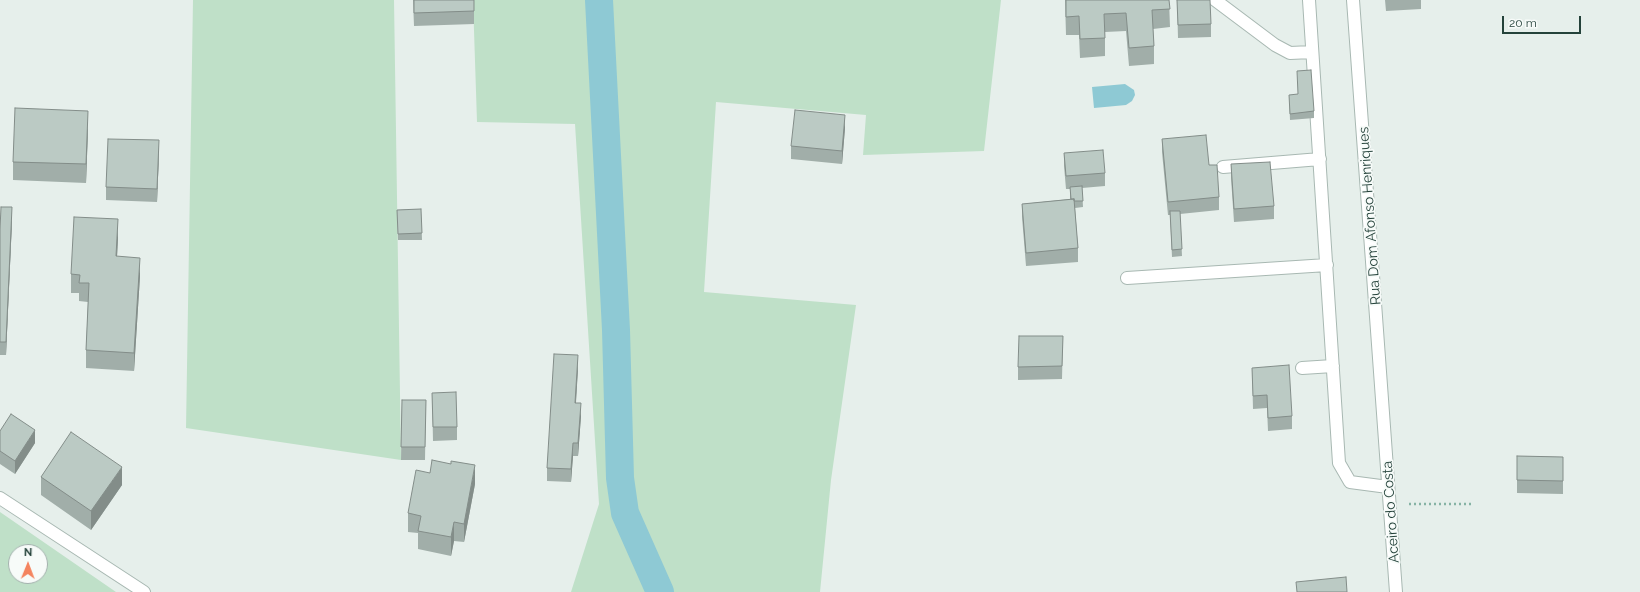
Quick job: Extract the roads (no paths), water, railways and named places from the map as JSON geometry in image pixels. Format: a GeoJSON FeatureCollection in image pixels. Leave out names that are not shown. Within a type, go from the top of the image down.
{"type":"FeatureCollection","features":[{"type":"Feature","properties":{"kind":"street"},"geometry":{"type":"LineString","coordinates":[[1215,0],[1275,45],[1290,54],[1312,52]]}},
{"type":"Feature","properties":{"kind":"street"},"geometry":{"type":"LineString","coordinates":[[1309,0],[1339,463],[1350,482],[1388,487]]}},
{"type":"Feature","properties":{"kind":"street","name":"Rua Dom Afonso Henriques"},"geometry":{"type":"LineString","coordinates":[[1353,0],[1385,432]]}},
{"type":"Feature","properties":{"kind":"street"},"geometry":{"type":"LineString","coordinates":[[1222,167],[1320,159]]}},
{"type":"Feature","properties":{"kind":"street"},"geometry":{"type":"LineString","coordinates":[[1127,278],[1327,265]]}},
{"type":"Feature","properties":{"kind":"street"},"geometry":{"type":"LineString","coordinates":[[1302,368],[1333,366]]}},
{"type":"Feature","properties":{"kind":"street","name":"Aceiro do Costa"},"geometry":{"type":"LineString","coordinates":[[1385,432],[1396,592]]}},
{"type":"Feature","properties":{"kind":"street"},"geometry":{"type":"LineString","coordinates":[[0,498],[144,592]]}},
{"type":"Feature","properties":{"kind":"water"},"geometry":{"type":"Polygon","coordinates":[[[1125,84],[1134,90],[1135,95],[1132,101],[1126,105],[1094,108],[1092,87],[1125,84]]]}},
{"type":"Feature","properties":{"kind":"waterway"},"geometry":{"type":"LineString","coordinates":[[599,0],[616,330],[620,478],[625,513],[660,592]]}}]}
